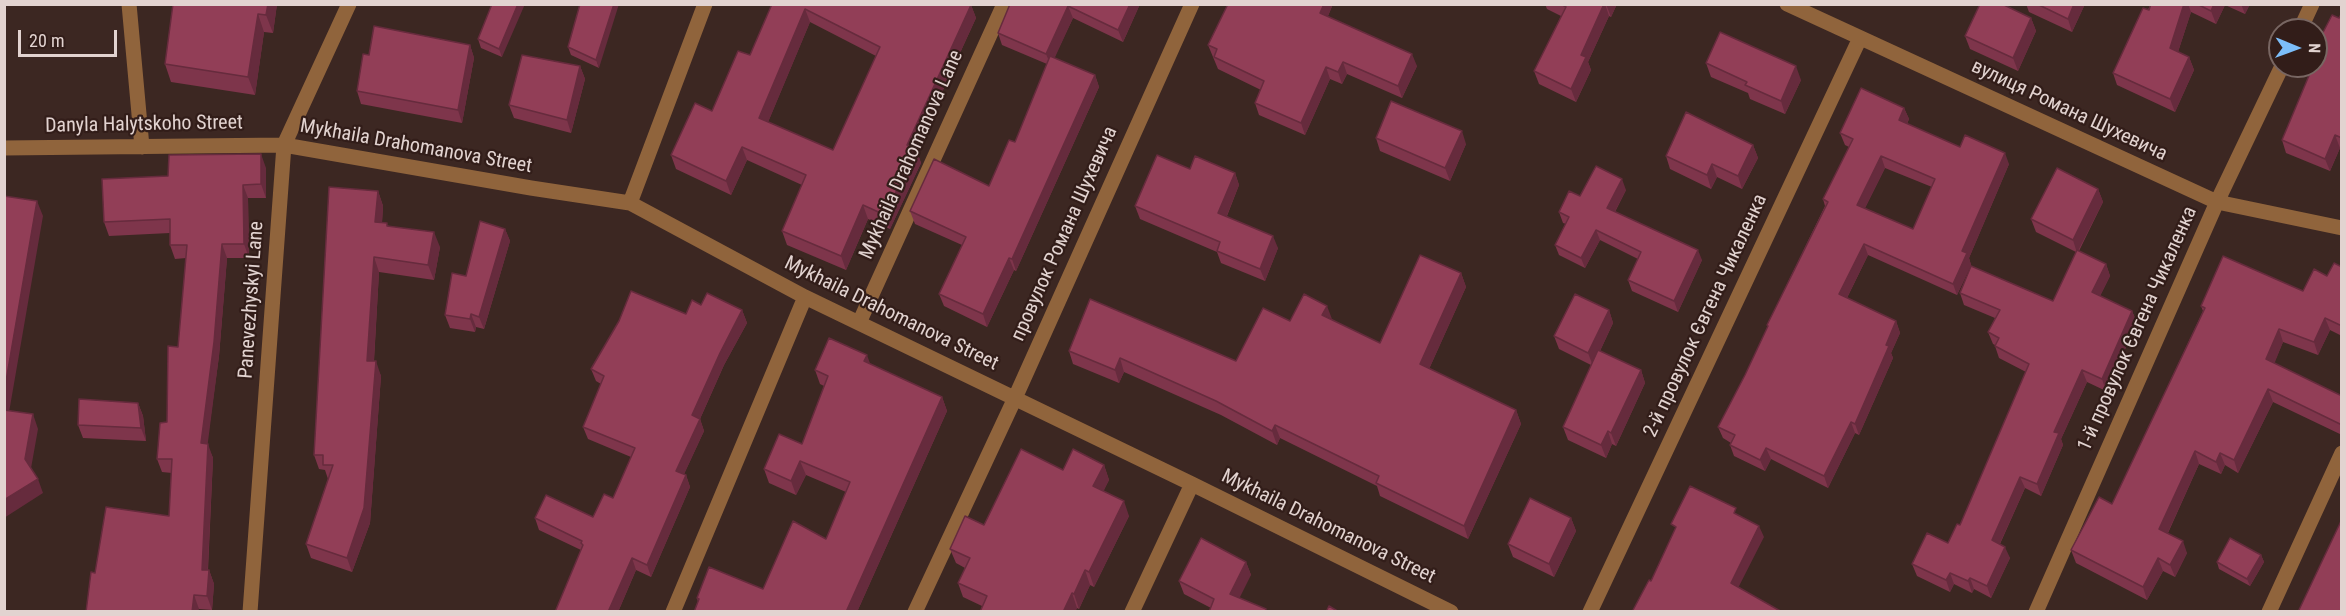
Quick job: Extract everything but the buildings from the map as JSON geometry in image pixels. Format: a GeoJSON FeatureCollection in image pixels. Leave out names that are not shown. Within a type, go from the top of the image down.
{"type":"FeatureCollection","features":[{"type":"Feature","properties":{"kind":"street"},"geometry":{"type":"LineString","coordinates":[[129,4],[142,147]]}},
{"type":"Feature","properties":{"kind":"street","name":"Panevezhyskyi Lane"},"geometry":{"type":"LineString","coordinates":[[250,612],[284,145],[349,4]]}},
{"type":"Feature","properties":{"kind":"street"},"geometry":{"type":"LineString","coordinates":[[630,203],[705,4]]}},
{"type":"Feature","properties":{"kind":"street","name":"Mykhaila Drahomanova Lane"},"geometry":{"type":"LineString","coordinates":[[859,323],[1004,4]]}},
{"type":"Feature","properties":{"kind":"street","name":"провулок Романа Шухевича"},"geometry":{"type":"LineString","coordinates":[[915,612],[1015,398],[1192,4]]}},
{"type":"Feature","properties":{"kind":"street","name":"вулиця Романа Шухевича"},"geometry":{"type":"LineString","coordinates":[[1787,4],[2217,202],[2342,228]]}},
{"type":"Feature","properties":{"kind":"street"},"geometry":{"type":"LineString","coordinates":[[2306,18],[2312,4]]}},
{"type":"Feature","properties":{"kind":"street","name":"2-й провулок Євгена Чикаленка"},"geometry":{"type":"LineString","coordinates":[[1590,612],[1860,38]]}},
{"type":"Feature","properties":{"kind":"street","name":"1-й провулок Євгена Чикаленка"},"geometry":{"type":"LineString","coordinates":[[2036,612],[2217,202],[2277,78]]}},
{"type":"Feature","properties":{"kind":"street","name":"Danyla Halytskoho Street"},"geometry":{"type":"LineString","coordinates":[[4,148],[284,145]]}},
{"type":"Feature","properties":{"kind":"street","name":"Mykhaila Drahomanova Street"},"geometry":{"type":"LineString","coordinates":[[284,145],[630,203],[805,297],[1451,612]]}},
{"type":"Feature","properties":{"kind":"street"},"geometry":{"type":"LineString","coordinates":[[673,612],[805,297]]}},
{"type":"Feature","properties":{"kind":"street"},"geometry":{"type":"LineString","coordinates":[[2269,612],[2342,453]]}},
{"type":"Feature","properties":{"kind":"street"},"geometry":{"type":"LineString","coordinates":[[1132,612],[1192,484]]}}]}
